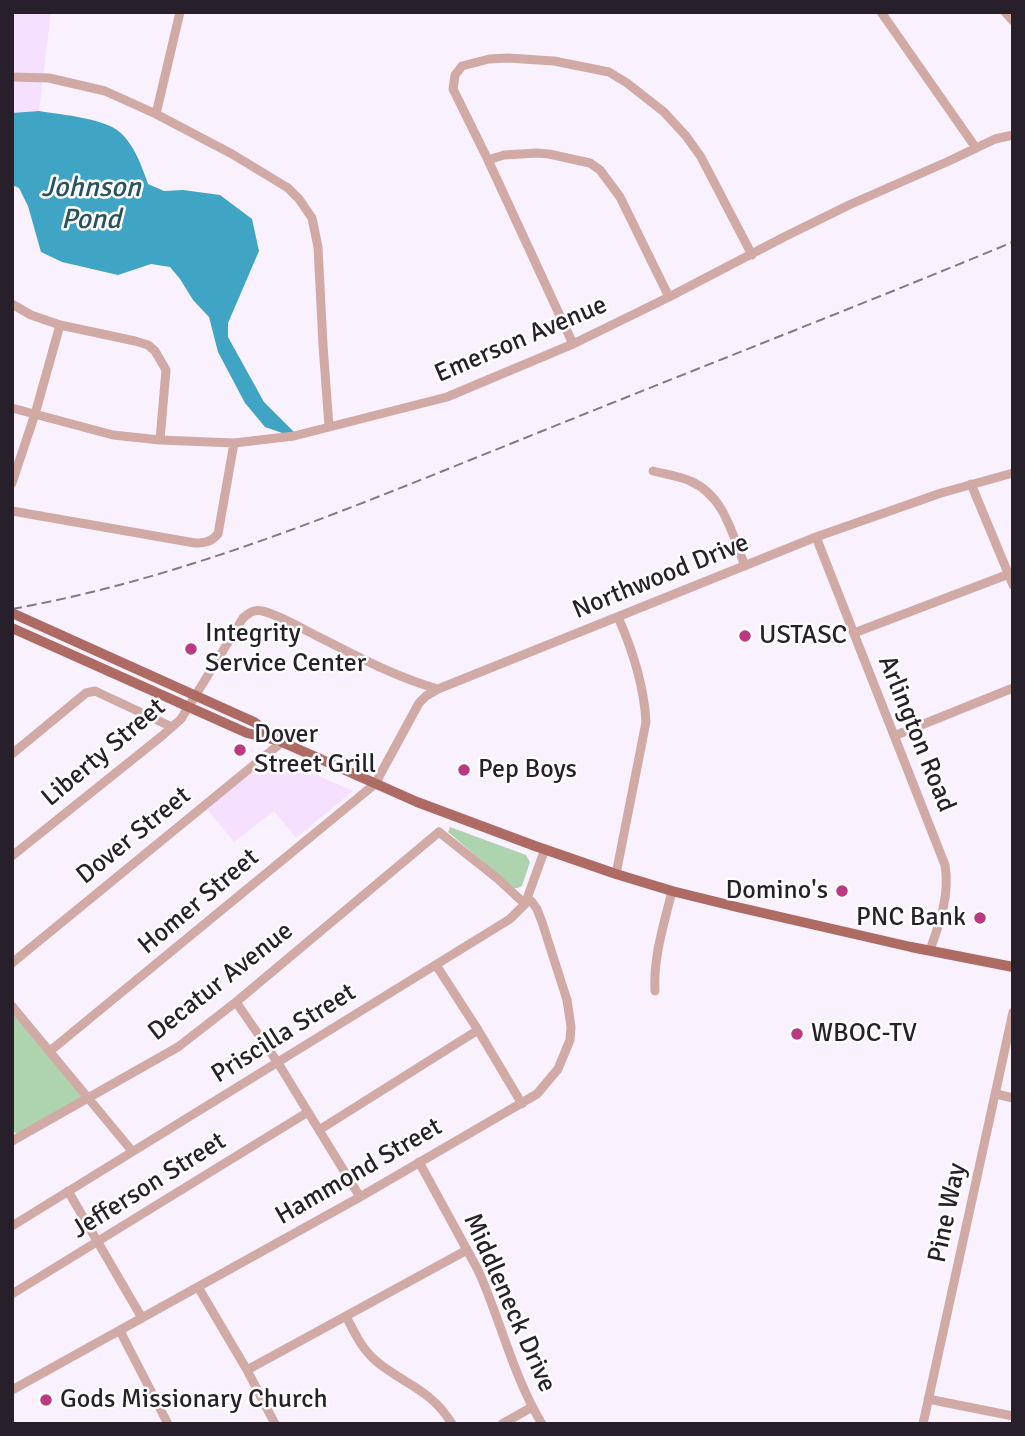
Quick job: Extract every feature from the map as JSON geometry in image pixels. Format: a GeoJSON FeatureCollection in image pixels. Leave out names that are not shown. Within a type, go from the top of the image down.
{"type":"FeatureCollection","features":[{"type":"Feature","properties":{"kind":"main road"},"geometry":{"type":"LineString","coordinates":[[17,615],[254,722],[282,742]]}},
{"type":"Feature","properties":{"kind":"main road"},"geometry":{"type":"LineString","coordinates":[[12,628],[247,733],[282,742],[448,814],[616,874],[748,910],[1013,967]]}},
{"type":"Feature","properties":{"kind":"street"},"geometry":{"type":"LineString","coordinates":[[156,114],[180,12]]}},
{"type":"Feature","properties":{"kind":"street"},"geometry":{"type":"LineString","coordinates":[[881,12],[976,148]]}},
{"type":"Feature","properties":{"kind":"street"},"geometry":{"type":"LineString","coordinates":[[1005,12],[1013,21]]}},
{"type":"Feature","properties":{"kind":"street"},"geometry":{"type":"LineString","coordinates":[[573,344],[453,89],[454,75],[463,66],[489,59],[554,61],[609,72],[628,83],[664,112],[686,136],[701,157],[752,255]]}},
{"type":"Feature","properties":{"kind":"street"},"geometry":{"type":"LineString","coordinates":[[12,77],[50,78],[105,91],[232,154],[288,188],[305,206],[312,218],[318,247],[330,427]]}},
{"type":"Feature","properties":{"kind":"street","name":"Emerson Avenue"},"geometry":{"type":"LineString","coordinates":[[12,408],[113,435],[234,443],[293,436],[447,397],[573,344],[849,205],[995,139],[1013,135]]}},
{"type":"Feature","properties":{"kind":"street"},"geometry":{"type":"LineString","coordinates":[[488,160],[504,155],[549,154],[590,163],[600,170],[620,197],[669,297]]}},
{"type":"Feature","properties":{"kind":"street"},"geometry":{"type":"LineString","coordinates":[[12,304],[31,315],[60,325],[135,341],[148,345],[155,351],[166,370],[160,440]]}},
{"type":"Feature","properties":{"kind":"street"},"geometry":{"type":"LineString","coordinates":[[12,483],[60,325]]}},
{"type":"Feature","properties":{"kind":"street"},"geometry":{"type":"LineString","coordinates":[[12,511],[205,543],[218,534],[234,443]]}},
{"type":"Feature","properties":{"kind":"street"},"geometry":{"type":"LineString","coordinates":[[653,471],[690,480],[715,498],[745,566]]}},
{"type":"Feature","properties":{"kind":"street","name":"Northwood Drive"},"geometry":{"type":"LineString","coordinates":[[375,784],[411,714],[426,696],[438,689],[816,537],[893,509],[1013,473]]}},
{"type":"Feature","properties":{"kind":"street"},"geometry":{"type":"LineString","coordinates":[[971,484],[1013,585]]}},
{"type":"Feature","properties":{"kind":"street","name":"Arlington Road"},"geometry":{"type":"LineString","coordinates":[[816,537],[945,865],[947,884],[943,914],[930,950]]}},
{"type":"Feature","properties":{"kind":"street"},"geometry":{"type":"LineString","coordinates":[[854,633],[1009,574]]}},
{"type":"Feature","properties":{"kind":"street","name":"Liberty Street"},"geometry":{"type":"LineString","coordinates":[[12,856],[181,719],[243,618],[254,611],[263,611],[371,663],[438,689]]}},
{"type":"Feature","properties":{"kind":"street"},"geometry":{"type":"LineString","coordinates":[[616,874],[646,722],[639,675],[618,617]]}},
{"type":"Feature","properties":{"kind":"street"},"geometry":{"type":"LineString","coordinates":[[894,736],[1013,688]]}},
{"type":"Feature","properties":{"kind":"street"},"geometry":{"type":"LineString","coordinates":[[12,754],[86,693],[95,691],[172,727]]}},
{"type":"Feature","properties":{"kind":"street","name":"Dover Street"},"geometry":{"type":"LineString","coordinates":[[12,963],[282,742]]}},
{"type":"Feature","properties":{"kind":"street","name":"Homer Street"},"geometry":{"type":"LineString","coordinates":[[50,1051],[375,784]]}},
{"type":"Feature","properties":{"kind":"street","name":"Hammond Street"},"geometry":{"type":"LineString","coordinates":[[12,1390],[522,1104],[537,1094],[558,1069],[570,1040],[571,1027],[566,1000],[537,909],[532,902],[526,901],[439,832]]}},
{"type":"Feature","properties":{"kind":"street","name":"Decatur Avenue"},"geometry":{"type":"LineString","coordinates":[[16,1139],[178,1047],[236,1002],[439,832]]}},
{"type":"Feature","properties":{"kind":"street","name":"Priscilla Street"},"geometry":{"type":"LineString","coordinates":[[12,1226],[510,919],[526,901],[545,849]]}},
{"type":"Feature","properties":{"kind":"street"},"geometry":{"type":"LineString","coordinates":[[655,991],[656,958],[672,891]]}},
{"type":"Feature","properties":{"kind":"street"},"geometry":{"type":"LineString","coordinates":[[436,965],[522,1104]]}},
{"type":"Feature","properties":{"kind":"street"},"geometry":{"type":"LineString","coordinates":[[236,1002],[278,1063],[359,1197]]}},
{"type":"Feature","properties":{"kind":"street"},"geometry":{"type":"LineString","coordinates":[[12,1006],[132,1151]]}},
{"type":"Feature","properties":{"kind":"street","name":"Pine Way"},"geometry":{"type":"LineString","coordinates":[[923,1424],[1013,1012]]}},
{"type":"Feature","properties":{"kind":"street"},"geometry":{"type":"LineString","coordinates":[[319,1130],[478,1030]]}},
{"type":"Feature","properties":{"kind":"street"},"geometry":{"type":"LineString","coordinates":[[996,1094],[1013,1098]]}},
{"type":"Feature","properties":{"kind":"street","name":"Jefferson Street"},"geometry":{"type":"LineString","coordinates":[[12,1294],[308,1112]]}},
{"type":"Feature","properties":{"kind":"street"},"geometry":{"type":"LineString","coordinates":[[12,1129],[16,1139]]}},
{"type":"Feature","properties":{"kind":"street","name":"Middleneck Drive"},"geometry":{"type":"LineString","coordinates":[[419,1162],[486,1288],[515,1370],[542,1424]]}},
{"type":"Feature","properties":{"kind":"street"},"geometry":{"type":"LineString","coordinates":[[68,1191],[142,1318]]}},
{"type":"Feature","properties":{"kind":"street"},"geometry":{"type":"LineString","coordinates":[[247,1370],[467,1250]]}},
{"type":"Feature","properties":{"kind":"street"},"geometry":{"type":"LineString","coordinates":[[198,1287],[275,1424]]}},
{"type":"Feature","properties":{"kind":"street"},"geometry":{"type":"LineString","coordinates":[[346,1316],[373,1359],[430,1396],[445,1411],[452,1424]]}},
{"type":"Feature","properties":{"kind":"street"},"geometry":{"type":"LineString","coordinates":[[120,1331],[168,1424]]}},
{"type":"Feature","properties":{"kind":"street"},"geometry":{"type":"LineString","coordinates":[[928,1399],[1013,1416]]}},
{"type":"Feature","properties":{"kind":"street"},"geometry":{"type":"LineString","coordinates":[[502,1424],[532,1407]]}},
{"type":"Feature","properties":{"kind":"shaded area"},"geometry":{"type":"Polygon","coordinates":[[[12,12],[51,12],[39,111],[12,113],[12,12]]]}},
{"type":"Feature","properties":{"kind":"shaded area"},"geometry":{"type":"Polygon","coordinates":[[[273,756],[353,791],[296,838],[274,811],[234,842],[207,809],[273,756]]]}},
{"type":"Feature","properties":{"kind":"green space"},"geometry":{"type":"Polygon","coordinates":[[[450,827],[526,855],[530,862],[522,886],[514,888],[448,832],[450,827]]]}},
{"type":"Feature","properties":{"kind":"green space"},"geometry":{"type":"Polygon","coordinates":[[[19,1013],[88,1097],[19,1137],[12,1129],[12,1018],[19,1013]]]}},
{"type":"Feature","properties":{"kind":"water","name":"Johnson Pond"},"geometry":{"type":"Polygon","coordinates":[[[39,111],[84,118],[116,129],[132,146],[148,184],[164,191],[183,190],[220,195],[252,219],[259,251],[228,323],[228,337],[264,402],[294,432],[285,434],[265,427],[245,403],[218,352],[209,317],[193,300],[170,267],[151,264],[118,275],[62,262],[41,252],[28,206],[19,188],[12,185],[12,113],[39,111]]]}},
{"type":"Feature","properties":{"kind":"railway"},"geometry":{"type":"LineString","coordinates":[[12,609],[144,578],[273,537],[1013,242]]}},
{"type":"Feature","properties":{"kind":"place","name":"USTASC"},"geometry":{"type":"Point","coordinates":[745,636]}},
{"type":"Feature","properties":{"kind":"place","name":"Integrity Service Center"},"geometry":{"type":"Point","coordinates":[191,649]}},
{"type":"Feature","properties":{"kind":"place","name":"Dover Street Grill"},"geometry":{"type":"Point","coordinates":[240,750]}},
{"type":"Feature","properties":{"kind":"place","name":"Pep Boys"},"geometry":{"type":"Point","coordinates":[464,770]}},
{"type":"Feature","properties":{"kind":"place","name":"Domino's"},"geometry":{"type":"Point","coordinates":[842,891]}},
{"type":"Feature","properties":{"kind":"place","name":"PNC Bank"},"geometry":{"type":"Point","coordinates":[980,918]}},
{"type":"Feature","properties":{"kind":"place","name":"WBOC-TV"},"geometry":{"type":"Point","coordinates":[797,1034]}},
{"type":"Feature","properties":{"kind":"place","name":"Gods Missionary Church"},"geometry":{"type":"Point","coordinates":[46,1400]}}]}
